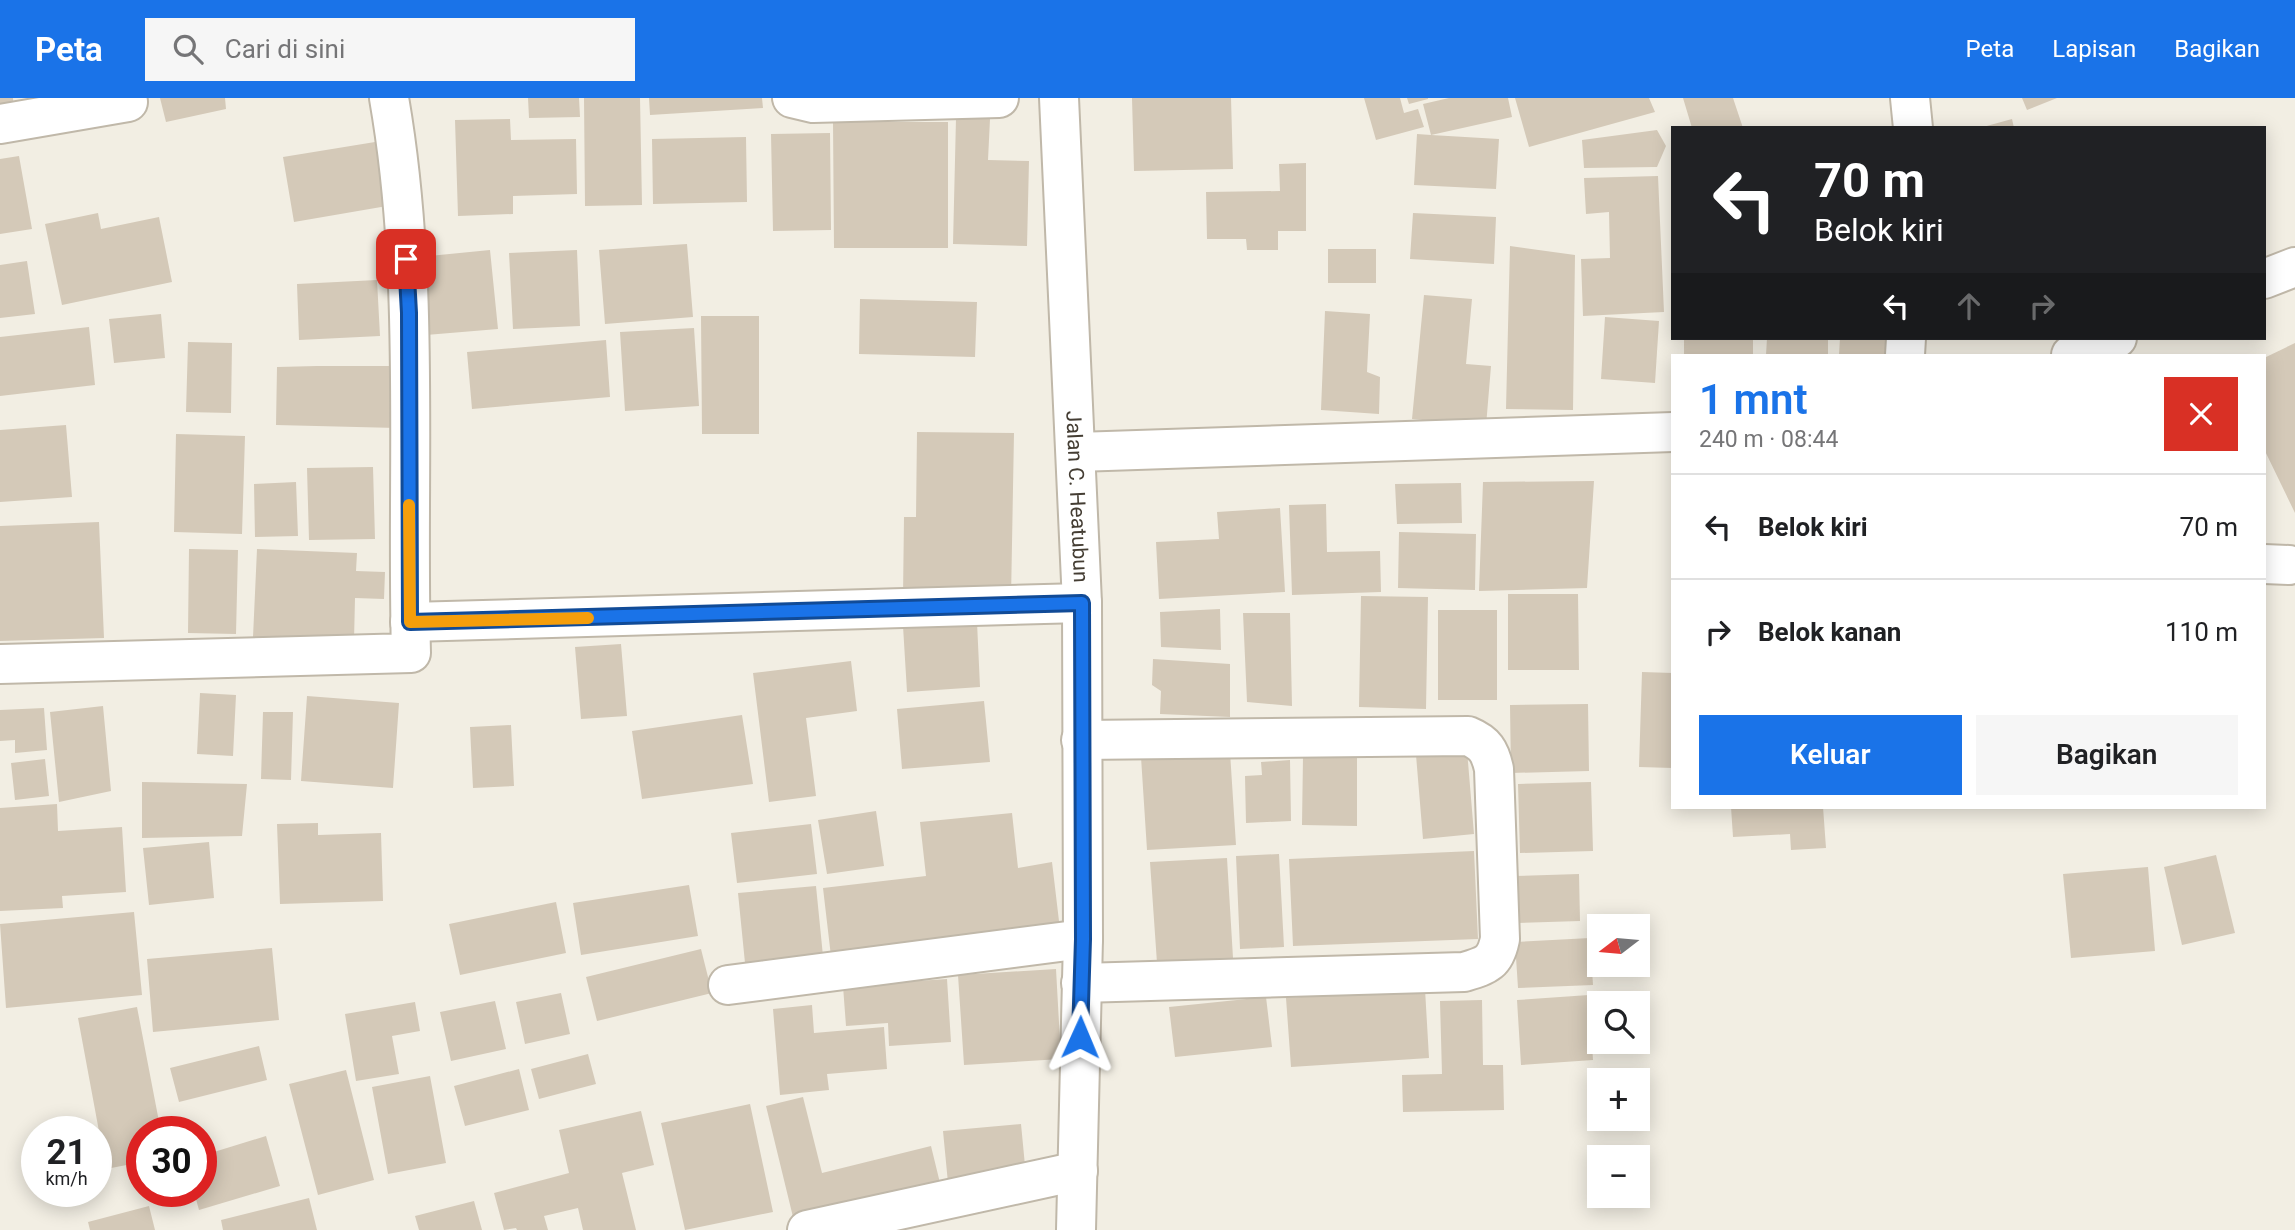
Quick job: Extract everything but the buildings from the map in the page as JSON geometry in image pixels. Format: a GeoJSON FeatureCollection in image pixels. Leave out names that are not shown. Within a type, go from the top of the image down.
{"type":"FeatureCollection","features":[{"type":"Feature","properties":{"kind":"street"},"geometry":{"type":"LineString","coordinates":[[0,664],[411,653],[409,313],[403,190],[389,98]]}},
{"type":"Feature","properties":{"kind":"street"},"geometry":{"type":"LineString","coordinates":[[792,98],[813,103],[999,98]]}},
{"type":"Feature","properties":{"kind":"street","name":"Jalan C. Heatubun"},"geometry":{"type":"LineString","coordinates":[[1059,98],[1082,603],[1083,939],[1076,1230]]}},
{"type":"Feature","properties":{"kind":"street"},"geometry":{"type":"LineString","coordinates":[[1910,98],[1913,126]]}},
{"type":"Feature","properties":{"kind":"street"},"geometry":{"type":"LineString","coordinates":[[0,124],[128,102]]}},
{"type":"Feature","properties":{"kind":"street"},"geometry":{"type":"LineString","coordinates":[[2266,278],[2295,267]]}},
{"type":"Feature","properties":{"kind":"street"},"geometry":{"type":"LineString","coordinates":[[2074,354],[2112,340]]}},
{"type":"Feature","properties":{"kind":"street"},"geometry":{"type":"LineString","coordinates":[[1077,452],[1671,432]]}},
{"type":"Feature","properties":{"kind":"street"},"geometry":{"type":"LineString","coordinates":[[410,622],[1082,603]]}},
{"type":"Feature","properties":{"kind":"street"},"geometry":{"type":"LineString","coordinates":[[1081,740],[1468,736],[1483,742],[1491,755],[1494,769],[1500,939],[1496,955],[1485,966],[1464,972],[1081,982]]}},
{"type":"Feature","properties":{"kind":"street"},"geometry":{"type":"LineString","coordinates":[[729,985],[1083,939]]}},
{"type":"Feature","properties":{"kind":"street"},"geometry":{"type":"LineString","coordinates":[[807,1230],[1078,1171]]}},
{"type":"Feature","properties":{"kind":"slow traffic"},"geometry":{"type":"LineString","coordinates":[[409,505],[410,622],[588,618]]}},
{"type":"Feature","properties":{"kind":"route"},"geometry":{"type":"LineString","coordinates":[[406,259],[409,313],[410,622],[1082,603],[1083,939],[1080,1037]]}}]}
